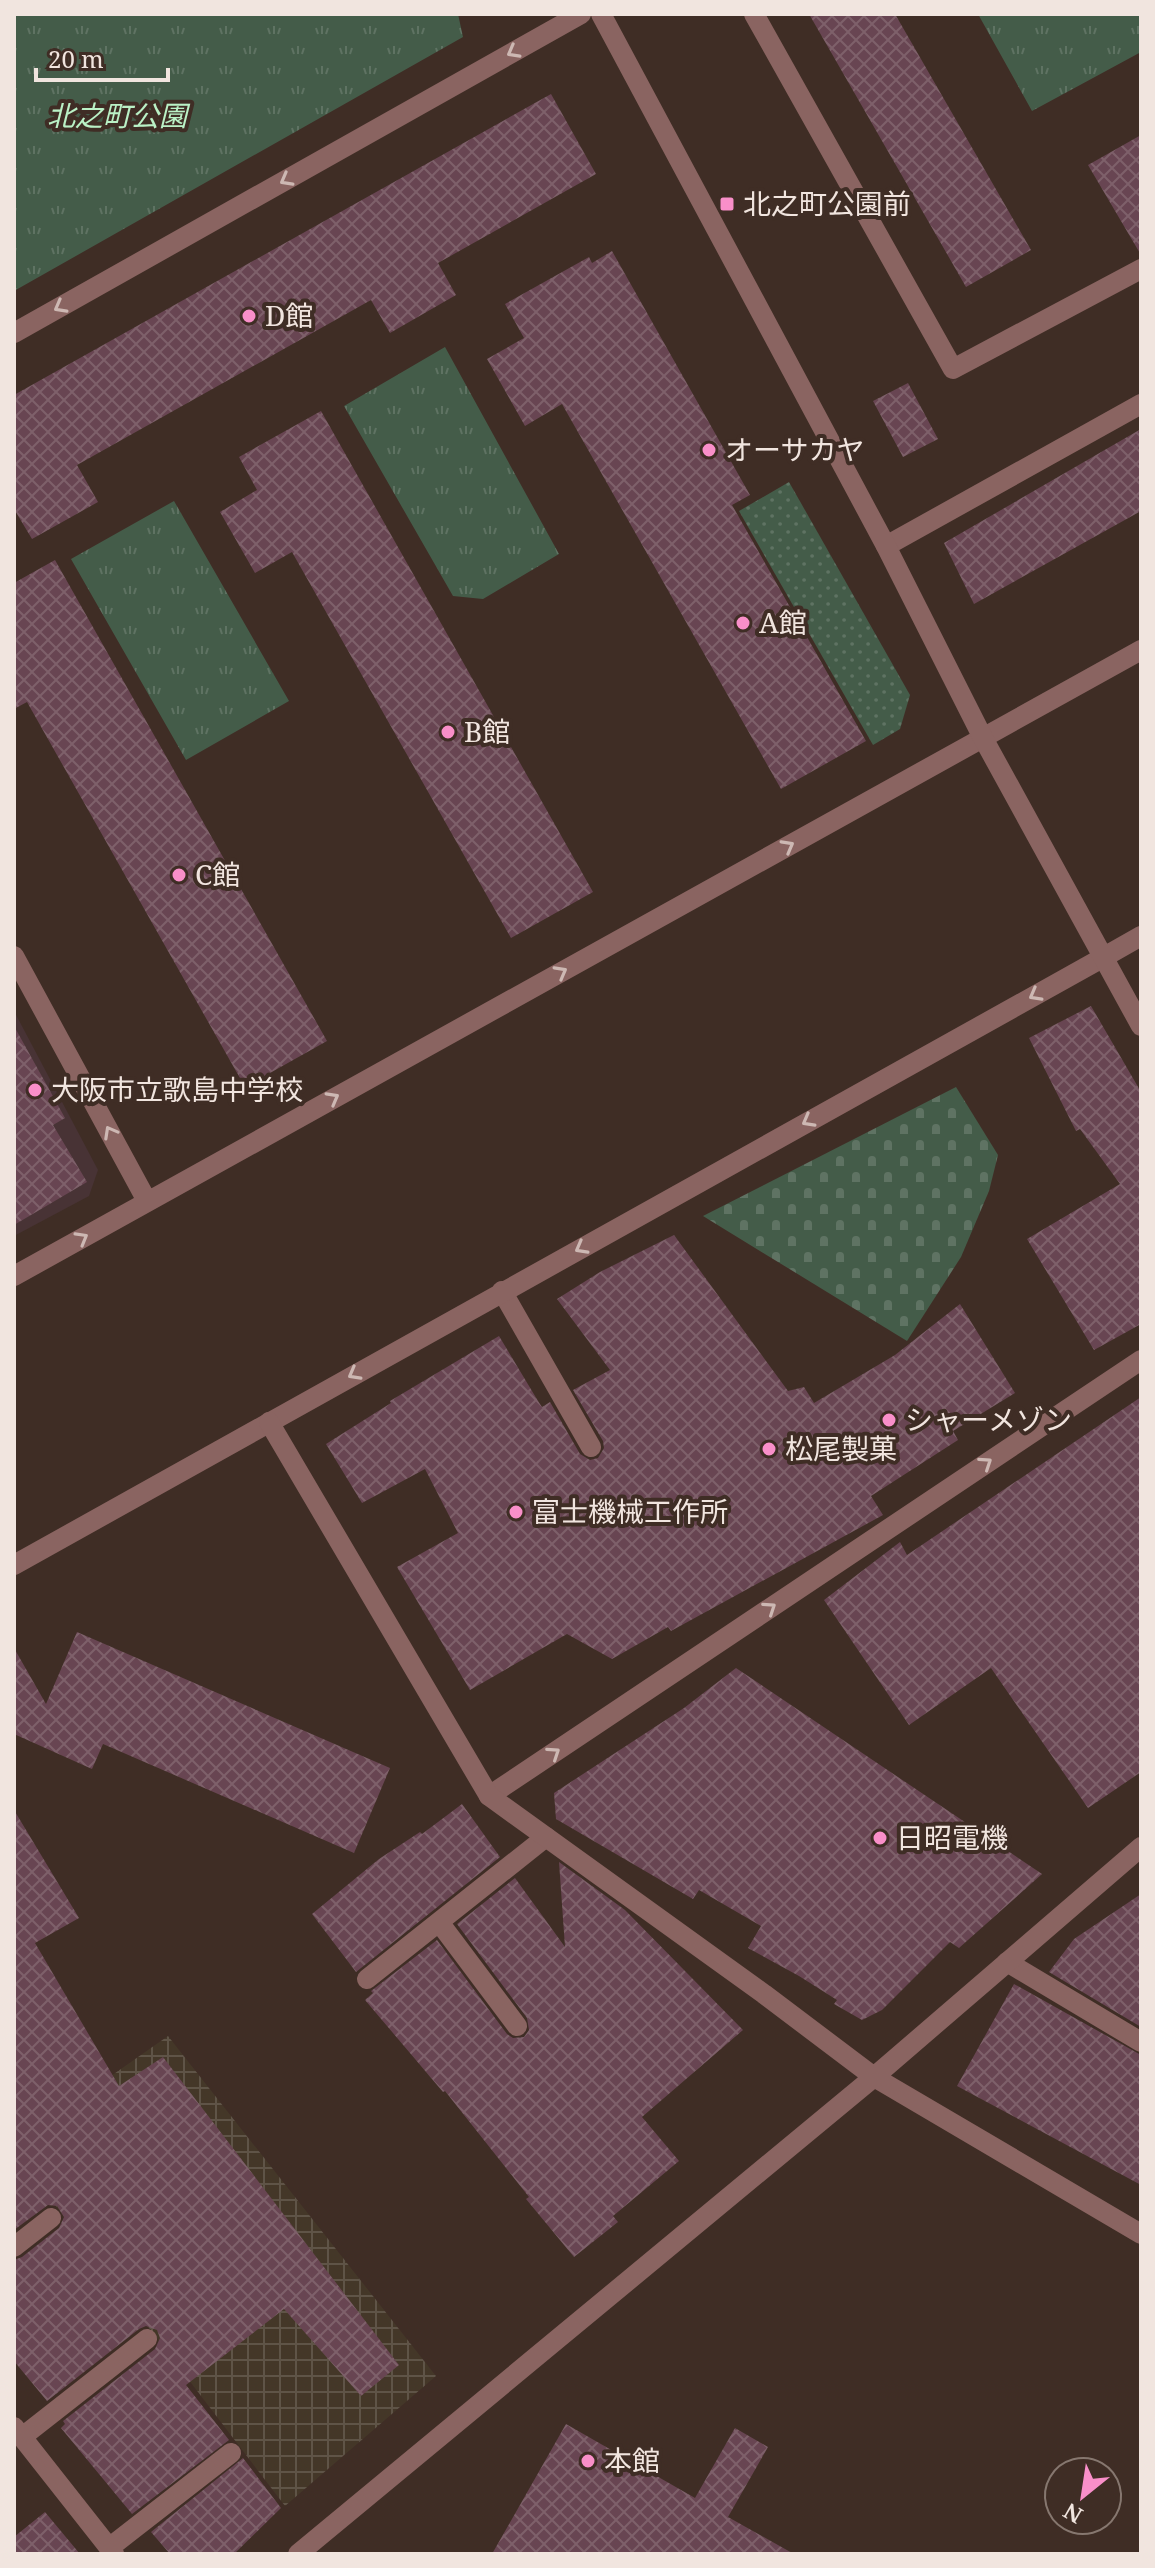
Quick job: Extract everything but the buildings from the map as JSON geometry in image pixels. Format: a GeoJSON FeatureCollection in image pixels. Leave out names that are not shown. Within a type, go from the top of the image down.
{"type":"FeatureCollection","features":[{"type":"Feature","properties":{"kind":"street"},"geometry":{"type":"LineString","coordinates":[[14,333],[581,14]]}},
{"type":"Feature","properties":{"kind":"street"},"geometry":{"type":"LineString","coordinates":[[601,14],[886,546],[983,738],[1141,1026]]}},
{"type":"Feature","properties":{"kind":"street"},"geometry":{"type":"LineString","coordinates":[[754,14],[953,369],[1141,269]]}},
{"type":"Feature","properties":{"kind":"street"},"geometry":{"type":"LineString","coordinates":[[886,546],[1141,404]]}},
{"type":"Feature","properties":{"kind":"street"},"geometry":{"type":"LineString","coordinates":[[14,1276],[1141,650]]}},
{"type":"Feature","properties":{"kind":"street"},"geometry":{"type":"LineString","coordinates":[[14,1565],[1141,936]]}},
{"type":"Feature","properties":{"kind":"street"},"geometry":{"type":"LineString","coordinates":[[14,956],[147,1201]]}},
{"type":"Feature","properties":{"kind":"street"},"geometry":{"type":"LineString","coordinates":[[502,1291],[591,1447]]}},
{"type":"Feature","properties":{"kind":"street"},"geometry":{"type":"LineString","coordinates":[[489,1796],[1141,1360]]}},
{"type":"Feature","properties":{"kind":"street"},"geometry":{"type":"LineString","coordinates":[[269,1422],[489,1796],[874,2077],[1141,2234]]}},
{"type":"Feature","properties":{"kind":"street"},"geometry":{"type":"LineString","coordinates":[[367,1979],[546,1837]]}},
{"type":"Feature","properties":{"kind":"street"},"geometry":{"type":"LineString","coordinates":[[298,2554],[874,2077],[1141,1847]]}},
{"type":"Feature","properties":{"kind":"street"},"geometry":{"type":"LineString","coordinates":[[439,1922],[517,2026]]}},
{"type":"Feature","properties":{"kind":"street"},"geometry":{"type":"LineString","coordinates":[[1007,1962],[1141,2042]]}},
{"type":"Feature","properties":{"kind":"street"},"geometry":{"type":"LineString","coordinates":[[14,2247],[51,2218]]}},
{"type":"Feature","properties":{"kind":"street"},"geometry":{"type":"LineString","coordinates":[[147,2339],[18,2432],[112,2551],[231,2453]]}},
{"type":"Feature","properties":{"kind":"shaded area","name":"大阪市立歌島中学校"},"geometry":{"type":"Polygon","coordinates":[[[14,1011],[98,1170],[89,1196],[14,1236],[14,1011]]]}},
{"type":"Feature","properties":{"kind":"shaded area"},"geometry":{"type":"Polygon","coordinates":[[[168,2036],[436,2376],[285,2506],[14,2151],[14,2144],[168,2036]]]}},
{"type":"Feature","properties":{"kind":"green space","name":"北之町公園"},"geometry":{"type":"Polygon","coordinates":[[[14,14],[458,14],[463,37],[14,291],[14,14]]]}},
{"type":"Feature","properties":{"kind":"green space"},"geometry":{"type":"Polygon","coordinates":[[[978,14],[1141,14],[1141,52],[1032,111],[978,14]]]}},
{"type":"Feature","properties":{"kind":"green space"},"geometry":{"type":"Polygon","coordinates":[[[445,347],[559,554],[483,599],[453,596],[344,406],[445,347]]]}},
{"type":"Feature","properties":{"kind":"green space"},"geometry":{"type":"Polygon","coordinates":[[[789,482],[910,695],[900,729],[873,745],[739,511],[789,482]]]}},
{"type":"Feature","properties":{"kind":"green space"},"geometry":{"type":"Polygon","coordinates":[[[174,501],[289,701],[186,760],[71,559],[174,501]]]}},
{"type":"Feature","properties":{"kind":"green space"},"geometry":{"type":"Polygon","coordinates":[[[956,1087],[998,1155],[989,1191],[961,1257],[907,1341],[703,1216],[956,1087]]]}},
{"type":"Feature","properties":{"kind":"place","name":"北之町公園前"},"geometry":{"type":"Point","coordinates":[727,204]}},
{"type":"Feature","properties":{"kind":"place","name":"D館"},"geometry":{"type":"Point","coordinates":[249,316]}},
{"type":"Feature","properties":{"kind":"place","name":"オーサカヤ"},"geometry":{"type":"Point","coordinates":[709,450]}},
{"type":"Feature","properties":{"kind":"place","name":"A館"},"geometry":{"type":"Point","coordinates":[743,623]}},
{"type":"Feature","properties":{"kind":"place","name":"B館"},"geometry":{"type":"Point","coordinates":[448,732]}},
{"type":"Feature","properties":{"kind":"place","name":"C館"},"geometry":{"type":"Point","coordinates":[179,875]}},
{"type":"Feature","properties":{"kind":"place","name":"大阪市立歌島中学校"},"geometry":{"type":"Point","coordinates":[35,1090]}},
{"type":"Feature","properties":{"kind":"place","name":"シャーメゾン"},"geometry":{"type":"Point","coordinates":[889,1420]}},
{"type":"Feature","properties":{"kind":"place","name":"松尾製菓"},"geometry":{"type":"Point","coordinates":[769,1449]}},
{"type":"Feature","properties":{"kind":"place","name":"富士機械工作所"},"geometry":{"type":"Point","coordinates":[516,1512]}},
{"type":"Feature","properties":{"kind":"place","name":"日昭電機"},"geometry":{"type":"Point","coordinates":[880,1838]}},
{"type":"Feature","properties":{"kind":"place","name":"本館"},"geometry":{"type":"Point","coordinates":[588,2461]}}]}
